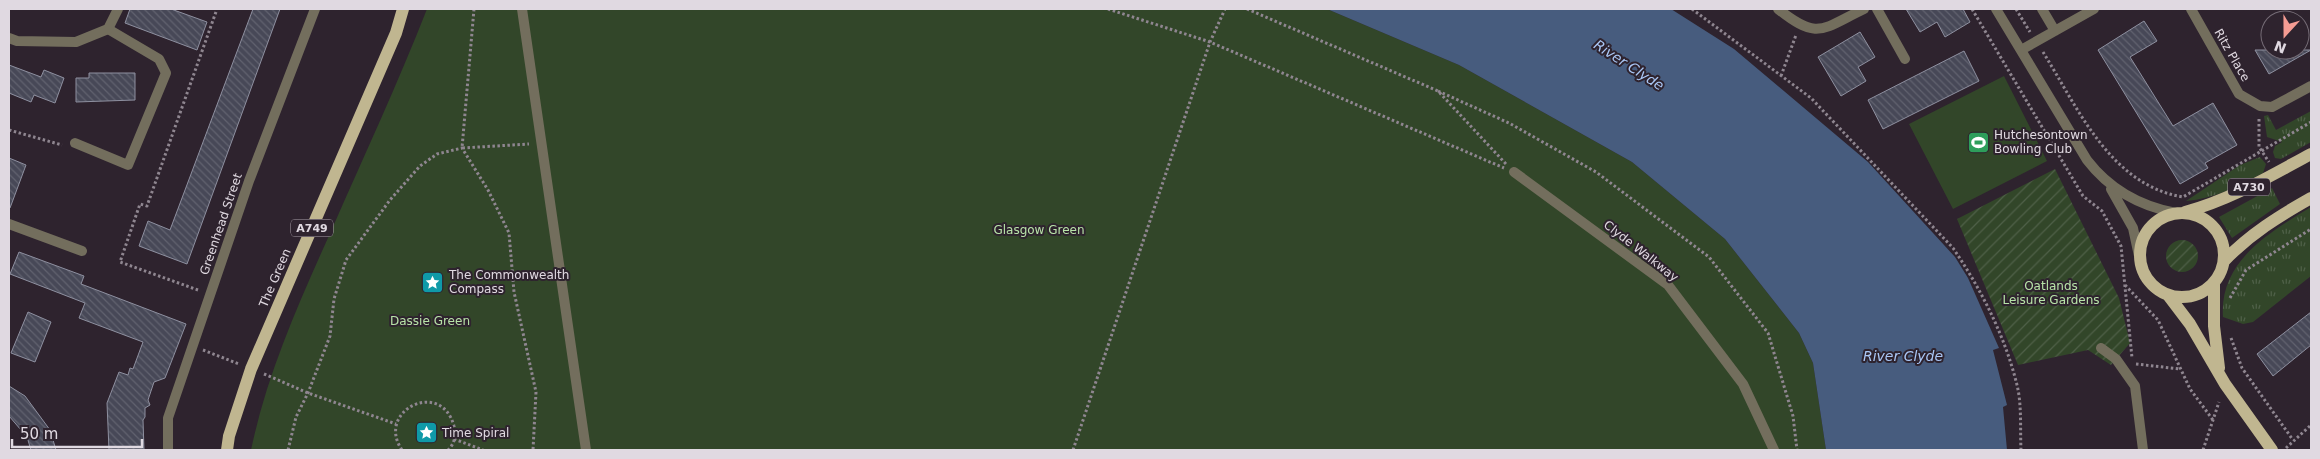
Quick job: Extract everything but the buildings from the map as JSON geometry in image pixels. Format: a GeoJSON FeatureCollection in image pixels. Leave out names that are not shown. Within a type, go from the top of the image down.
{"type":"FeatureCollection","features":[{"type":"Feature","properties":{"kind":"main road","name":"The Green"},"geometry":{"type":"LineString","coordinates":[[227,450],[229,436],[251,369],[396,33],[403,9]]}},
{"type":"Feature","properties":{"kind":"main road","name":"A730"},"geometry":{"type":"LineString","coordinates":[[2179,213],[2211,205],[2230,197],[2311,154]]}},
{"type":"Feature","properties":{"kind":"main road"},"geometry":{"type":"LineString","coordinates":[[2224,261],[2242,242],[2256,231],[2311,198]]}},
{"type":"Feature","properties":{"kind":"main road"},"geometry":{"type":"LineString","coordinates":[[2179,213],[2197,215],[2209,222],[2218,233],[2224,247],[2224,261],[2221,273],[2214,284],[2204,292],[2192,297],[2180,298],[2168,295],[2155,288],[2146,278],[2139,256],[2144,237],[2152,226],[2163,218],[2179,213]]}},
{"type":"Feature","properties":{"kind":"main road"},"geometry":{"type":"LineString","coordinates":[[2214,284],[2214,326],[2219,372]]}},
{"type":"Feature","properties":{"kind":"main road"},"geometry":{"type":"LineString","coordinates":[[2168,295],[2190,324],[2225,384],[2272,450]]}},
{"type":"Feature","properties":{"kind":"street"},"geometry":{"type":"LineString","coordinates":[[9,38],[17,41],[76,42],[108,29],[118,9]]}},
{"type":"Feature","properties":{"kind":"street","name":"Greenhead Street"},"geometry":{"type":"LineString","coordinates":[[168,450],[168,418],[249,181],[315,9]]}},
{"type":"Feature","properties":{"kind":"street"},"geometry":{"type":"LineString","coordinates":[[522,9],[540,144],[586,450]]}},
{"type":"Feature","properties":{"kind":"street"},"geometry":{"type":"LineString","coordinates":[[1778,9],[1799,25],[1814,30],[1825,28],[1864,9]]}},
{"type":"Feature","properties":{"kind":"street"},"geometry":{"type":"LineString","coordinates":[[1877,9],[1905,59]]}},
{"type":"Feature","properties":{"kind":"street"},"geometry":{"type":"LineString","coordinates":[[1996,9],[2087,160],[2110,186],[2133,228],[2139,256]]}},
{"type":"Feature","properties":{"kind":"street"},"geometry":{"type":"LineString","coordinates":[[2042,9],[2055,31]]}},
{"type":"Feature","properties":{"kind":"street"},"geometry":{"type":"LineString","coordinates":[[2021,50],[2094,9]]}},
{"type":"Feature","properties":{"kind":"street","name":"Ritz Place"},"geometry":{"type":"LineString","coordinates":[[2191,9],[2240,94],[2260,106],[2272,107],[2311,86]]}},
{"type":"Feature","properties":{"kind":"street"},"geometry":{"type":"LineString","coordinates":[[75,143],[128,165],[166,73],[159,59],[108,29]]}},
{"type":"Feature","properties":{"kind":"street","name":"Clyde Walkway"},"geometry":{"type":"LineString","coordinates":[[1514,172],[1668,285],[1742,384],[1774,450]]}},
{"type":"Feature","properties":{"kind":"street"},"geometry":{"type":"LineString","coordinates":[[2110,186],[2144,204],[2179,213]]}},
{"type":"Feature","properties":{"kind":"street"},"geometry":{"type":"LineString","coordinates":[[9,224],[82,251]]}},
{"type":"Feature","properties":{"kind":"street"},"geometry":{"type":"LineString","coordinates":[[2100,348],[2116,359],[2135,386],[2143,450]]}},
{"type":"Feature","properties":{"kind":"path"},"geometry":{"type":"LineString","coordinates":[[210,295],[120,262],[140,204],[146,206],[218,9]]}},
{"type":"Feature","properties":{"kind":"path"},"geometry":{"type":"LineString","coordinates":[[474,9],[462,148],[488,190],[509,233],[514,292],[536,392],[533,450]]}},
{"type":"Feature","properties":{"kind":"path"},"geometry":{"type":"LineString","coordinates":[[1108,9],[1210,42],[1514,172]]}},
{"type":"Feature","properties":{"kind":"path"},"geometry":{"type":"LineString","coordinates":[[1073,450],[1210,42],[1225,9]]}},
{"type":"Feature","properties":{"kind":"path"},"geometry":{"type":"LineString","coordinates":[[1247,9],[1509,123],[1596,172],[1709,257],[1768,333],[1793,416],[1797,450]]}},
{"type":"Feature","properties":{"kind":"path"},"geometry":{"type":"LineString","coordinates":[[1692,9],[1811,98],[1953,248],[1971,273],[2000,332],[2017,387],[2021,450]]}},
{"type":"Feature","properties":{"kind":"path"},"geometry":{"type":"LineString","coordinates":[[1972,9],[2083,196],[2102,211],[2121,246],[2135,386]]}},
{"type":"Feature","properties":{"kind":"path"},"geometry":{"type":"LineString","coordinates":[[2016,9],[2096,136],[2111,156],[2128,174],[2158,192],[2183,197],[2311,122]]}},
{"type":"Feature","properties":{"kind":"path"},"geometry":{"type":"LineString","coordinates":[[1781,76],[1799,25]]}},
{"type":"Feature","properties":{"kind":"path"},"geometry":{"type":"LineString","coordinates":[[1438,91],[1514,172]]}},
{"type":"Feature","properties":{"kind":"path"},"geometry":{"type":"LineString","coordinates":[[9,130],[61,145],[75,143]]}},
{"type":"Feature","properties":{"kind":"path"},"geometry":{"type":"LineString","coordinates":[[288,450],[296,417],[308,393],[330,336],[334,299],[346,260],[390,200],[420,166],[437,154],[462,148],[540,144]]}},
{"type":"Feature","properties":{"kind":"path"},"geometry":{"type":"LineString","coordinates":[[2228,306],[2231,293],[2246,270],[2311,229]]}},
{"type":"Feature","properties":{"kind":"path"},"geometry":{"type":"LineString","coordinates":[[2125,284],[2158,320],[2190,389],[2213,420]]}},
{"type":"Feature","properties":{"kind":"path"},"geometry":{"type":"LineString","coordinates":[[2229,328],[2242,368],[2293,440]]}},
{"type":"Feature","properties":{"kind":"path"},"geometry":{"type":"LineString","coordinates":[[193,346],[308,393],[396,424]]}},
{"type":"Feature","properties":{"kind":"path"},"geometry":{"type":"LineString","coordinates":[[2133,363],[2180,369]]}},
{"type":"Feature","properties":{"kind":"path"},"geometry":{"type":"LineString","coordinates":[[2202,450],[2225,384]]}},
{"type":"Feature","properties":{"kind":"path"},"geometry":{"type":"LineString","coordinates":[[402,450],[395,436],[396,424],[404,410],[417,403],[433,402],[444,407],[452,416],[456,430],[452,446],[448,450]]}},
{"type":"Feature","properties":{"kind":"path"},"geometry":{"type":"LineString","coordinates":[[2283,450],[2311,425]]}},
{"type":"Feature","properties":{"kind":"path"},"geometry":{"type":"LineString","coordinates":[[454,439],[483,450]]}},
{"type":"Feature","properties":{"kind":"green space","name":"Glasgow Green"},"geometry":{"type":"Polygon","coordinates":[[[427,9],[1327,9],[1459,65],[1632,162],[1725,239],[1799,333],[1813,363],[1826,450],[251,450],[266,393],[286,337],[393,92],[427,9]]]}},
{"type":"Feature","properties":{"kind":"green space","name":"Hutchesontown Bowling Club"},"geometry":{"type":"Polygon","coordinates":[[[2004,76],[2047,161],[1953,209],[1909,124],[2004,76]]]}},
{"type":"Feature","properties":{"kind":"green space"},"geometry":{"type":"Polygon","coordinates":[[[2311,111],[2311,142],[2281,159],[2275,158],[2273,152],[2275,146],[2282,142],[2267,137],[2264,116],[2268,115],[2276,130],[2311,111]]]}},
{"type":"Feature","properties":{"kind":"green space"},"geometry":{"type":"Polygon","coordinates":[[[2260,157],[2266,164],[2263,173],[2216,195],[2186,201],[2240,165],[2260,157]]]}},
{"type":"Feature","properties":{"kind":"green space","name":"Oatlands Leisure Gardens"},"geometry":{"type":"Polygon","coordinates":[[[2055,169],[2119,298],[2130,343],[2111,365],[2088,350],[2018,365],[1957,219],[2055,169]]]}},
{"type":"Feature","properties":{"kind":"green space"},"geometry":{"type":"Polygon","coordinates":[[[2272,188],[2280,204],[2232,238],[2219,217],[2272,188]]]}},
{"type":"Feature","properties":{"kind":"green space"},"geometry":{"type":"Polygon","coordinates":[[[2311,207],[2311,276],[2253,322],[2243,324],[2223,317],[2224,297],[2229,280],[2238,264],[2264,238],[2311,207]]]}},
{"type":"Feature","properties":{"kind":"green space"},"geometry":{"type":"Polygon","coordinates":[[[2182,240],[2194,244],[2198,256],[2194,268],[2182,272],[2170,268],[2166,256],[2170,244],[2182,240]]]}},
{"type":"Feature","properties":{"kind":"water","name":"River Clyde"},"geometry":{"type":"Polygon","coordinates":[[[1327,9],[1671,9],[1734,49],[1868,162],[1955,257],[1968,278],[1999,348],[1993,350],[2007,405],[2003,407],[2007,450],[1826,450],[1813,363],[1799,333],[1725,239],[1632,162],[1459,65],[1327,9]]]}},
{"type":"Feature","properties":{"kind":"place","name":"Hutchesontown Bowling Club"},"geometry":{"type":"Point","coordinates":[1978,142]}},
{"type":"Feature","properties":{"kind":"place","name":"The Commonwealth Compass"},"geometry":{"type":"Point","coordinates":[433,282]}},
{"type":"Feature","properties":{"kind":"place","name":"Time Spiral"},"geometry":{"type":"Point","coordinates":[426,433]}},
{"type":"Feature","properties":{"kind":"park label","name":"Dassie Green"},"geometry":{"type":"Point","coordinates":[430,321]}}]}
